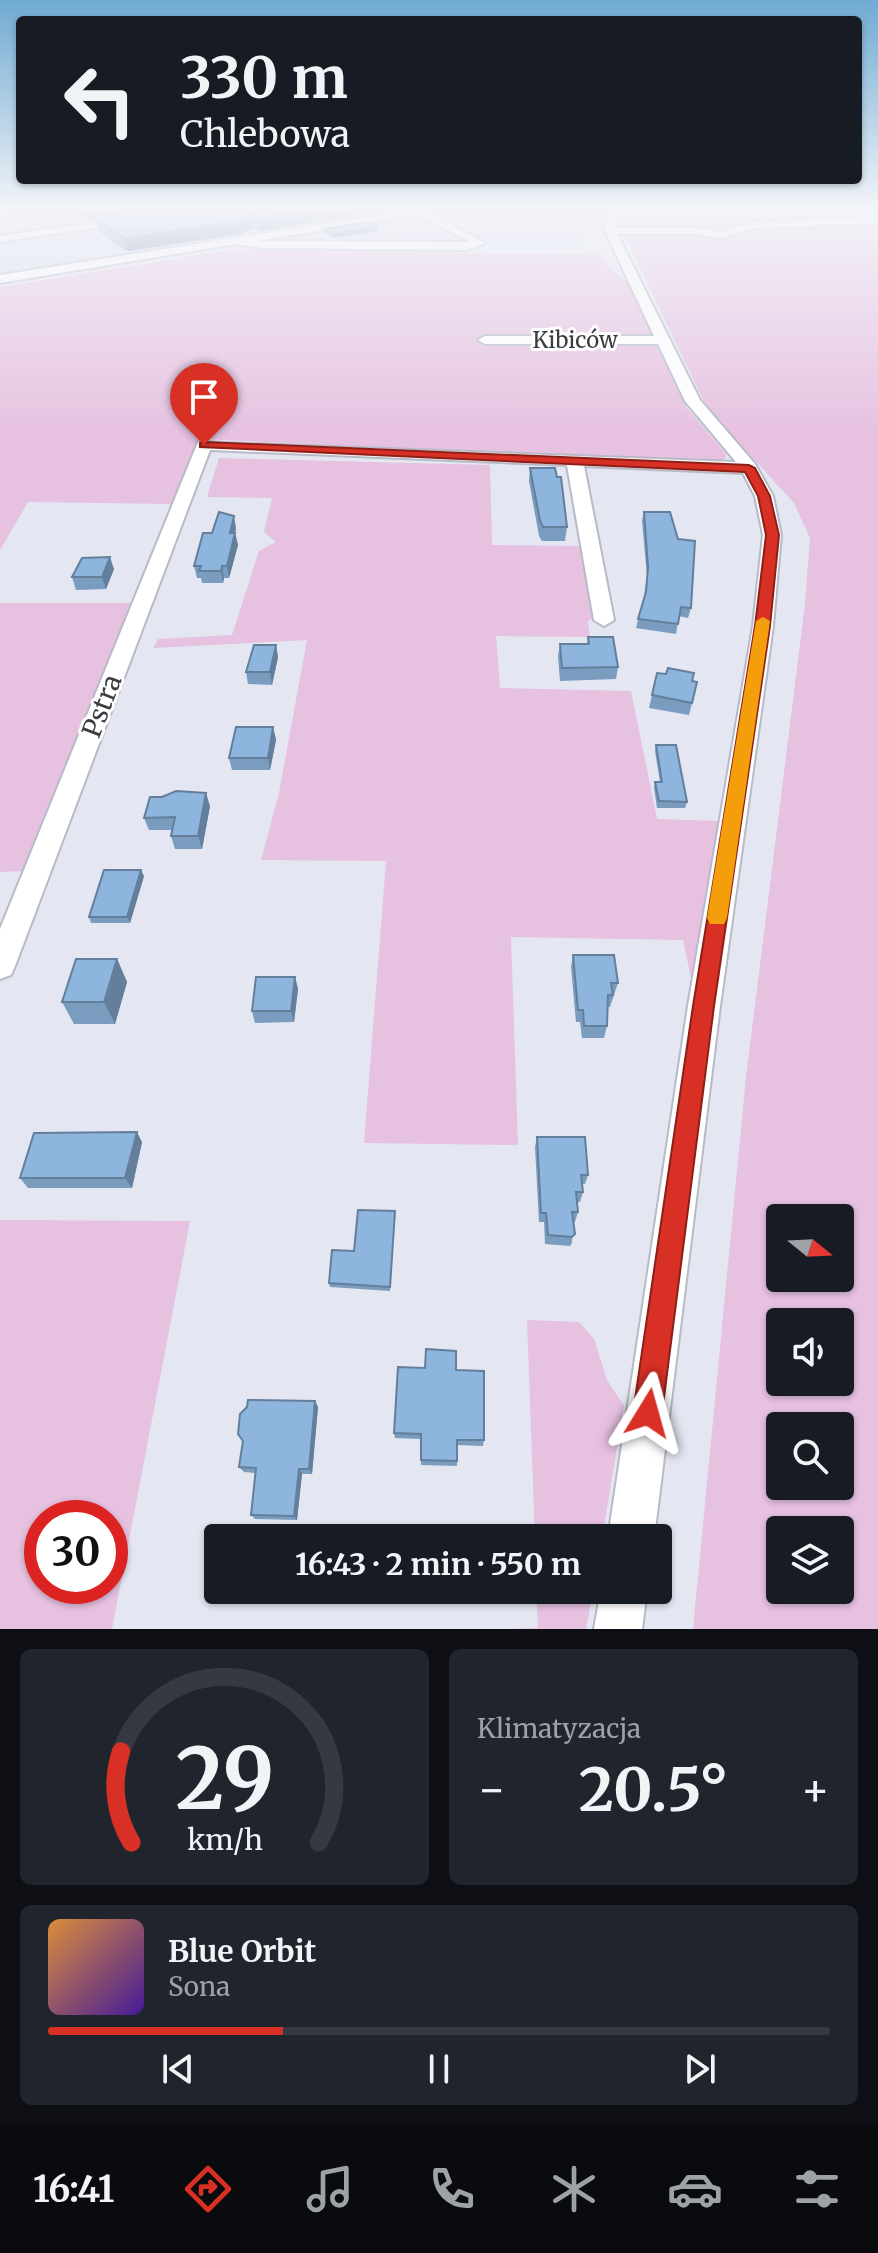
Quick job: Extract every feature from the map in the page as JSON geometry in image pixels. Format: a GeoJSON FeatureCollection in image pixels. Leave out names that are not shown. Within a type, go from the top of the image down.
{"type":"FeatureCollection","features":[{"type":"Feature","properties":{"kind":"street"},"geometry":{"type":"LineString","coordinates":[[633,1524],[704,1006],[763,626],[772,535],[764,496],[749,468],[693,401],[636,283]]}},
{"type":"Feature","properties":{"kind":"street","name":"Kibiców"},"geometry":{"type":"LineString","coordinates":[[485,340],[665,340]]}},
{"type":"Feature","properties":{"kind":"street","name":"Pstra"},"geometry":{"type":"LineString","coordinates":[[0,966],[204,445],[575,462]]}},
{"type":"Feature","properties":{"kind":"street"},"geometry":{"type":"LineString","coordinates":[[604,620],[575,462],[749,468]]}},
{"type":"Feature","properties":{"kind":"street"},"geometry":{"type":"LineString","coordinates":[[618,1629],[622,1604]]}},
{"type":"Feature","properties":{"kind":"shaded area"},"geometry":{"type":"Polygon","coordinates":[[[25,283],[630,283],[687,408],[726,454],[725,459],[713,462],[201,439],[172,504],[28,502],[0,550],[0,287],[25,283]]]}},
{"type":"Feature","properties":{"kind":"shaded area"},"geometry":{"type":"Polygon","coordinates":[[[647,283],[878,283],[878,1629],[693,1629],[746,1077],[805,604],[810,538],[794,503],[707,408],[647,283]]]}},
{"type":"Feature","properties":{"kind":"shaded area"},"geometry":{"type":"Polygon","coordinates":[[[219,458],[490,465],[492,545],[582,546],[594,617],[588,621],[590,637],[496,636],[500,688],[631,691],[657,819],[720,821],[693,987],[683,940],[511,937],[518,1145],[364,1143],[386,861],[261,860],[279,793],[307,640],[153,648],[158,639],[232,635],[259,551],[276,542],[264,532],[272,498],[207,497],[219,458]]]}},
{"type":"Feature","properties":{"kind":"shaded area"},"geometry":{"type":"Polygon","coordinates":[[[0,603],[134,603],[25,871],[0,872],[0,603]]]}},
{"type":"Feature","properties":{"kind":"shaded area"},"geometry":{"type":"Polygon","coordinates":[[[0,1220],[190,1221],[128,1545],[128,1500],[24,1500],[24,1604],[117,1604],[112,1629],[0,1629],[0,1220]]]}},
{"type":"Feature","properties":{"kind":"shaded area"},"geometry":{"type":"Polygon","coordinates":[[[527,1320],[579,1322],[594,1339],[607,1380],[624,1406],[604,1524],[534,1524],[527,1320]]]}},
{"type":"Feature","properties":{"kind":"shaded area"},"geometry":{"type":"Polygon","coordinates":[[[537,1604],[590,1604],[586,1629],[511,1629],[538,1628],[537,1604]]]}},
{"type":"Feature","properties":{"kind":"building"},"geometry":{"type":"Polygon","coordinates":[[[530,468],[555,468],[557,477],[561,477],[567,527],[543,527],[530,468]]]}},
{"type":"Feature","properties":{"kind":"building"},"geometry":{"type":"Polygon","coordinates":[[[219,512],[234,516],[230,533],[235,533],[227,566],[222,566],[221,571],[199,571],[201,566],[194,566],[203,533],[212,533],[219,512]]]}},
{"type":"Feature","properties":{"kind":"building"},"geometry":{"type":"Polygon","coordinates":[[[644,512],[670,512],[678,539],[695,541],[691,608],[681,607],[678,624],[638,619],[646,592],[648,567],[644,512]]]}},
{"type":"Feature","properties":{"kind":"building"},"geometry":{"type":"Polygon","coordinates":[[[110,557],[102,577],[72,577],[82,558],[110,557]]]}},
{"type":"Feature","properties":{"kind":"building"},"geometry":{"type":"Polygon","coordinates":[[[588,637],[613,637],[618,667],[562,668],[560,644],[589,644],[588,637]]]}},
{"type":"Feature","properties":{"kind":"building"},"geometry":{"type":"Polygon","coordinates":[[[254,645],[276,645],[270,672],[246,672],[254,645]]]}},
{"type":"Feature","properties":{"kind":"building"},"geometry":{"type":"Polygon","coordinates":[[[668,668],[694,673],[692,681],[697,682],[692,703],[652,695],[657,673],[666,674],[668,668]]]}},
{"type":"Feature","properties":{"kind":"building"},"geometry":{"type":"Polygon","coordinates":[[[236,727],[273,727],[268,758],[229,758],[236,727]]]}},
{"type":"Feature","properties":{"kind":"building"},"geometry":{"type":"Polygon","coordinates":[[[656,745],[676,745],[687,802],[659,801],[655,782],[662,782],[656,745]]]}},
{"type":"Feature","properties":{"kind":"building"},"geometry":{"type":"Polygon","coordinates":[[[176,791],[206,793],[198,836],[171,836],[175,817],[144,818],[150,797],[162,797],[176,791]]]}},
{"type":"Feature","properties":{"kind":"building"},"geometry":{"type":"Polygon","coordinates":[[[104,870],[141,870],[127,917],[89,917],[104,870]]]}},
{"type":"Feature","properties":{"kind":"building"},"geometry":{"type":"Polygon","coordinates":[[[573,955],[614,955],[618,983],[611,983],[613,995],[608,995],[607,1026],[584,1026],[583,1010],[578,1010],[573,955]]]}},
{"type":"Feature","properties":{"kind":"building"},"geometry":{"type":"Polygon","coordinates":[[[76,959],[117,959],[104,1002],[62,1002],[76,959]]]}},
{"type":"Feature","properties":{"kind":"building"},"geometry":{"type":"Polygon","coordinates":[[[256,977],[295,977],[291,1011],[252,1011],[256,977]]]}},
{"type":"Feature","properties":{"kind":"building"},"geometry":{"type":"Polygon","coordinates":[[[137,1132],[125,1178],[20,1178],[34,1133],[137,1132]]]}},
{"type":"Feature","properties":{"kind":"building"},"geometry":{"type":"Polygon","coordinates":[[[537,1137],[585,1137],[588,1175],[581,1175],[583,1192],[576,1192],[578,1212],[572,1212],[575,1234],[572,1237],[548,1235],[546,1213],[541,1213],[537,1137]]]}},
{"type":"Feature","properties":{"kind":"building"},"geometry":{"type":"Polygon","coordinates":[[[358,1210],[395,1211],[390,1287],[329,1283],[332,1250],[354,1251],[358,1210]]]}},
{"type":"Feature","properties":{"kind":"building"},"geometry":{"type":"Polygon","coordinates":[[[426,1349],[456,1351],[456,1370],[484,1371],[484,1440],[457,1440],[457,1461],[421,1460],[421,1434],[394,1433],[398,1367],[425,1368],[426,1349]]]}},
{"type":"Feature","properties":{"kind":"building"},"geometry":{"type":"Polygon","coordinates":[[[248,1400],[315,1401],[309,1469],[299,1469],[294,1516],[251,1515],[256,1468],[239,1467],[243,1441],[238,1434],[240,1414],[247,1407],[248,1400]]]}},
{"type":"Feature","properties":{"kind":"slow traffic"},"geometry":{"type":"LineString","coordinates":[[717,918],[763,621]]}},
{"type":"Feature","properties":{"kind":"route"},"geometry":{"type":"LineString","coordinates":[[204,445],[749,468],[764,496],[772,535],[763,626],[704,1006],[648,1413]]}}]}
